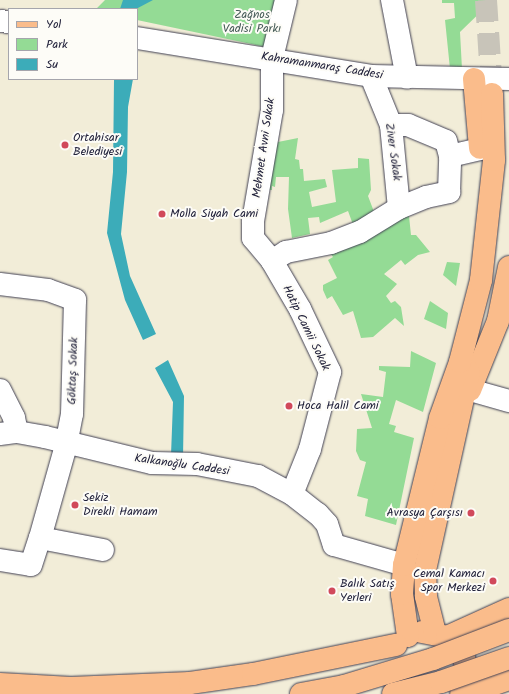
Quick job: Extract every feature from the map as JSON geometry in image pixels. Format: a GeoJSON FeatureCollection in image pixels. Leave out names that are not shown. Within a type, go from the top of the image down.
{"type":"FeatureCollection","features":[{"type":"Feature","properties":{"kind":"main road"},"geometry":{"type":"LineString","coordinates":[[461,694],[467,672],[464,658],[441,635],[426,596],[424,570],[449,421],[478,218],[482,165],[474,79]]}},
{"type":"Feature","properties":{"kind":"main road"},"geometry":{"type":"LineString","coordinates":[[502,89],[505,163],[502,220],[494,272],[404,565],[402,594],[402,640],[389,655],[385,668],[386,680],[392,694],[441,682],[509,658]]}},
{"type":"Feature","properties":{"kind":"main road"},"geometry":{"type":"LineString","coordinates":[[449,421],[470,390],[503,322],[509,267]]}},
{"type":"Feature","properties":{"kind":"main road"},"geometry":{"type":"LineString","coordinates":[[0,684],[86,688],[190,683],[253,674],[402,640],[421,632],[441,635],[509,609]]}},
{"type":"Feature","properties":{"kind":"main road"},"geometry":{"type":"LineString","coordinates":[[301,694],[344,686],[433,659],[509,630]]}},
{"type":"Feature","properties":{"kind":"main road"},"geometry":{"type":"LineString","coordinates":[[467,694],[509,679]]}},
{"type":"Feature","properties":{"kind":"street","name":"Mehmet Avni Sokak"},"geometry":{"type":"LineString","coordinates":[[253,238],[253,221],[272,110],[272,58],[286,0]]}},
{"type":"Feature","properties":{"kind":"street"},"geometry":{"type":"LineString","coordinates":[[392,0],[407,78]]}},
{"type":"Feature","properties":{"kind":"street","name":"Kahramanmaraş Caddesi"},"geometry":{"type":"LineString","coordinates":[[138,38],[272,58],[371,76],[474,79],[502,89]]}},
{"type":"Feature","properties":{"kind":"street","name":"Ziver Sokak"},"geometry":{"type":"LineString","coordinates":[[371,76],[391,125],[399,208]]}},
{"type":"Feature","properties":{"kind":"street"},"geometry":{"type":"LineString","coordinates":[[272,262],[286,252],[331,243],[360,232],[399,208],[426,197],[449,192],[450,156],[446,141],[408,125],[391,125]]}},
{"type":"Feature","properties":{"kind":"street"},"geometry":{"type":"LineString","coordinates":[[450,156],[480,149]]}},
{"type":"Feature","properties":{"kind":"street","name":"Hatip Camii Sokak"},"geometry":{"type":"LineString","coordinates":[[253,238],[272,262],[300,309],[330,372],[310,449],[292,494]]}},
{"type":"Feature","properties":{"kind":"street","name":"Göktaş Sokak"},"geometry":{"type":"LineString","coordinates":[[0,284],[48,290],[75,300],[72,414],[67,441],[40,538],[31,565],[0,560]]}},
{"type":"Feature","properties":{"kind":"street"},"geometry":{"type":"LineString","coordinates":[[0,390],[14,418],[8,433]]}},
{"type":"Feature","properties":{"kind":"street"},"geometry":{"type":"LineString","coordinates":[[470,390],[509,401]]}},
{"type":"Feature","properties":{"kind":"street","name":"Kalkanoğlu Caddesi"},"geometry":{"type":"LineString","coordinates":[[8,433],[67,441],[152,463],[198,464],[258,476],[292,494],[327,524],[334,545],[404,565]]}},
{"type":"Feature","properties":{"kind":"street"},"geometry":{"type":"LineString","coordinates":[[40,538],[103,550]]}},
{"type":"Feature","properties":{"kind":"green space","name":"Zağnos Vadisi Parkı"},"geometry":{"type":"Polygon","coordinates":[[[105,0],[279,0],[270,48],[138,20],[138,8],[97,8],[105,0]]]}},
{"type":"Feature","properties":{"kind":"green space"},"geometry":{"type":"Polygon","coordinates":[[[442,0],[493,0],[460,32],[462,69],[450,69],[445,20],[455,18],[454,3],[442,3],[442,0]]]}},
{"type":"Feature","properties":{"kind":"green space"},"geometry":{"type":"Polygon","coordinates":[[[298,138],[295,159],[299,160],[300,169],[303,169],[304,181],[325,179],[327,187],[309,192],[312,207],[336,202],[332,170],[358,168],[358,158],[369,159],[371,190],[368,196],[376,217],[355,230],[348,211],[320,223],[319,217],[308,218],[310,234],[292,238],[288,209],[289,177],[276,177],[275,187],[272,186],[272,190],[264,190],[273,143],[298,138]]]}},
{"type":"Feature","properties":{"kind":"green space"},"geometry":{"type":"Polygon","coordinates":[[[404,214],[409,216],[411,235],[416,235],[430,252],[418,255],[405,265],[401,260],[384,274],[397,284],[386,296],[391,303],[395,301],[401,307],[404,326],[395,318],[373,337],[361,338],[353,311],[343,315],[332,296],[327,299],[323,290],[323,285],[337,278],[328,260],[333,257],[327,248],[404,214]]]}},
{"type":"Feature","properties":{"kind":"green space"},"geometry":{"type":"Polygon","coordinates":[[[447,262],[460,263],[456,286],[443,275],[447,262]]]}},
{"type":"Feature","properties":{"kind":"green space"},"geometry":{"type":"Polygon","coordinates":[[[430,301],[448,313],[446,329],[424,319],[430,301]]]}},
{"type":"Feature","properties":{"kind":"green space"},"geometry":{"type":"Polygon","coordinates":[[[411,351],[436,363],[423,412],[396,400],[389,424],[396,426],[394,432],[414,438],[396,525],[365,516],[368,499],[357,496],[366,462],[360,460],[356,451],[357,429],[372,428],[361,394],[383,397],[386,372],[379,370],[379,366],[410,367],[411,351]]]}},
{"type":"Feature","properties":{"kind":"water"},"geometry":{"type":"Polygon","coordinates":[[[123,0],[153,0],[138,8],[120,8],[123,0]]]}},
{"type":"Feature","properties":{"kind":"water"},"geometry":{"type":"Polygon","coordinates":[[[114,80],[133,80],[128,107],[127,172],[121,234],[130,276],[156,334],[143,340],[125,300],[107,233],[113,172],[114,80]]]}},
{"type":"Feature","properties":{"kind":"water"},"geometry":{"type":"Polygon","coordinates":[[[168,360],[184,396],[183,458],[171,455],[173,402],[155,368],[168,360]]]}},
{"type":"Feature","properties":{"kind":"tunnel"},"geometry":{"type":"LineString","coordinates":[[486,0],[492,94]]}},
{"type":"Feature","properties":{"kind":"place","name":"Ortahisar Belediyesi"},"geometry":{"type":"Point","coordinates":[65,145]}},
{"type":"Feature","properties":{"kind":"place","name":"Molla Siyah Cami"},"geometry":{"type":"Point","coordinates":[162,214]}},
{"type":"Feature","properties":{"kind":"place","name":"Hoca Halil Cami"},"geometry":{"type":"Point","coordinates":[289,406]}},
{"type":"Feature","properties":{"kind":"place","name":"Sekiz Direkli Hamam"},"geometry":{"type":"Point","coordinates":[75,505]}},
{"type":"Feature","properties":{"kind":"place","name":"Avrasya Çarşısı"},"geometry":{"type":"Point","coordinates":[471,513]}},
{"type":"Feature","properties":{"kind":"place","name":"Cemal Kamacı Spor Merkezi"},"geometry":{"type":"Point","coordinates":[493,581]}},
{"type":"Feature","properties":{"kind":"place","name":"Balık Satış Yerleri"},"geometry":{"type":"Point","coordinates":[332,591]}}]}
